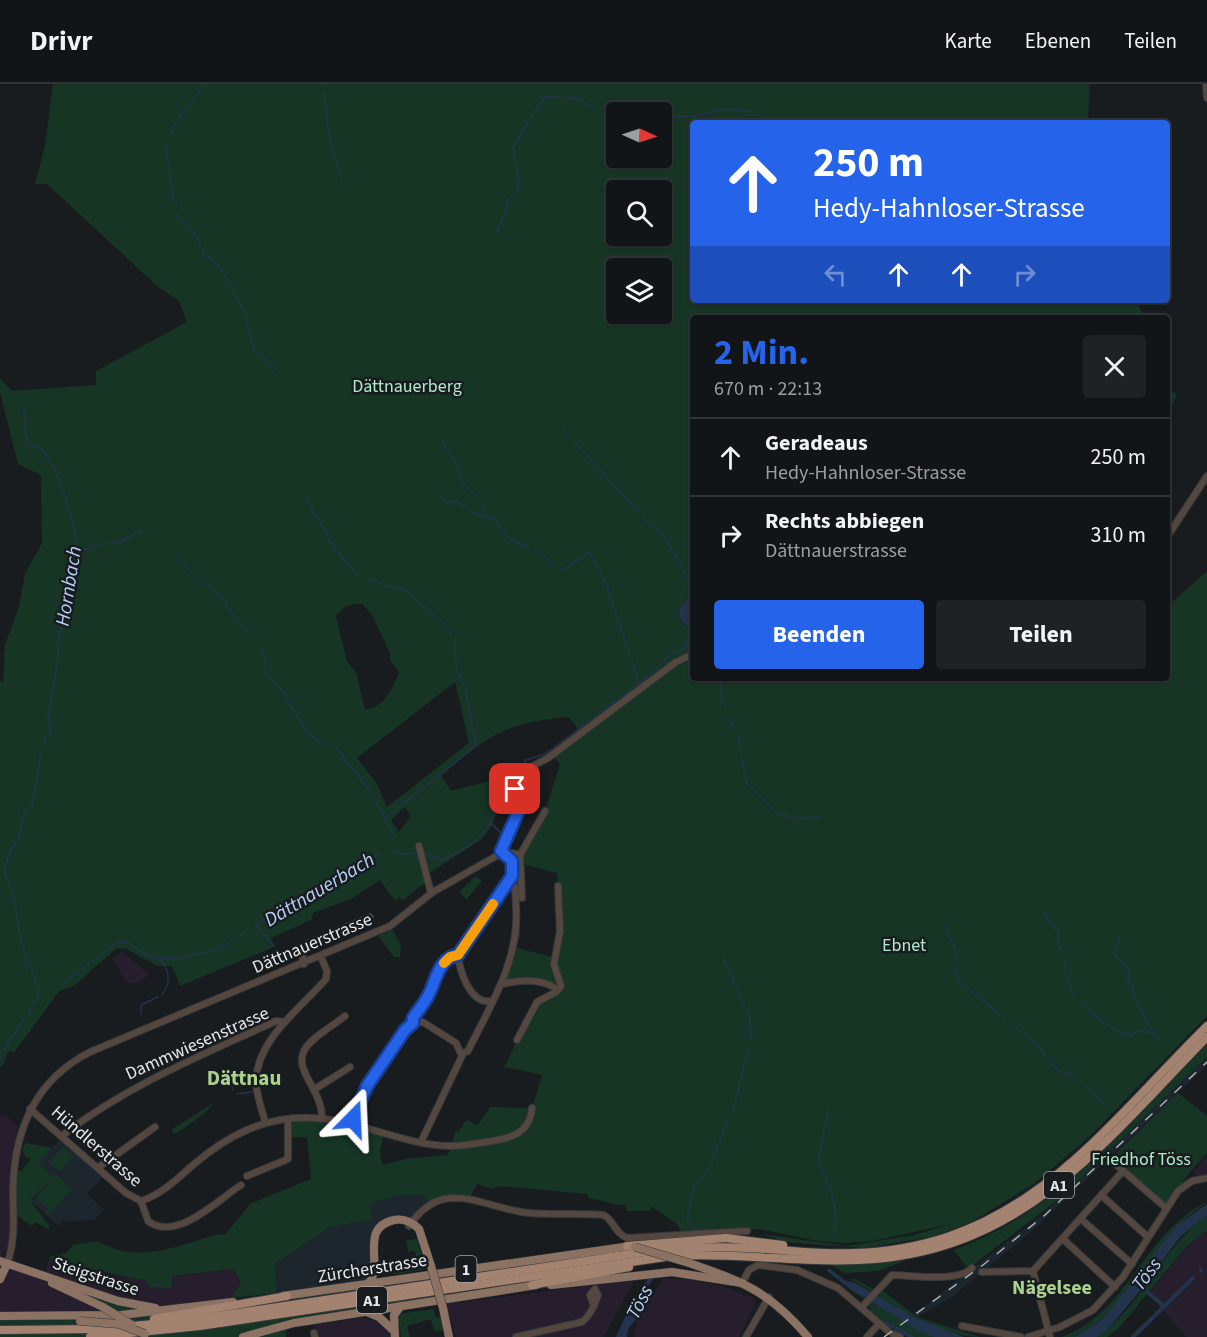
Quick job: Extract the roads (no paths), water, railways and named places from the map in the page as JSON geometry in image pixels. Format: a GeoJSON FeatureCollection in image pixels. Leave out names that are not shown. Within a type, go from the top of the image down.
{"type":"FeatureCollection","features":[{"type":"Feature","properties":{"kind":"highway","name":"A1"},"geometry":{"type":"LineString","coordinates":[[0,1330],[127,1327],[230,1315],[651,1251],[724,1247],[819,1253],[869,1252],[920,1244],[968,1229],[1014,1206],[1048,1184],[1088,1151],[1207,1026]]}},
{"type":"Feature","properties":{"kind":"highway","name":"A1"},"geometry":{"type":"LineString","coordinates":[[90,1337],[200,1326],[654,1258],[724,1254],[828,1261],[870,1260],[922,1251],[971,1236],[1018,1213],[1069,1177],[1108,1142],[1207,1037]]}},
{"type":"Feature","properties":{"kind":"highway","name":"A1"},"geometry":{"type":"LineString","coordinates":[[631,1246],[646,1243],[745,1239],[819,1253]]}},
{"type":"Feature","properties":{"kind":"highway","name":"A1"},"geometry":{"type":"LineString","coordinates":[[532,1285],[637,1265],[654,1258]]}},
{"type":"Feature","properties":{"kind":"highway","name":"A1"},"geometry":{"type":"LineString","coordinates":[[127,1327],[149,1320],[287,1296]]}},
{"type":"Feature","properties":{"kind":"main road"},"geometry":{"type":"LineString","coordinates":[[368,1284],[374,1274],[372,1245],[377,1231],[393,1221],[410,1225],[420,1231],[450,1335]]}},
{"type":"Feature","properties":{"kind":"main road"},"geometry":{"type":"LineString","coordinates":[[392,1280],[383,1277],[379,1270],[377,1242],[389,1227],[410,1225]]}},
{"type":"Feature","properties":{"kind":"main road","name":"Zürcherstrasse"},"geometry":{"type":"LineString","coordinates":[[0,1318],[105,1316],[287,1296],[631,1246],[689,1263],[742,1283],[769,1297],[784,1309],[808,1337]]}},
{"type":"Feature","properties":{"kind":"main road","name":"Dättnauerstrasse"},"geometry":{"type":"LineString","coordinates":[[0,1279],[4,1262]]}},
{"type":"Feature","properties":{"kind":"main road","name":"Steigstrasse"},"geometry":{"type":"LineString","coordinates":[[4,1262],[104,1307],[148,1335]]}},
{"type":"Feature","properties":{"kind":"main road","name":"Steigstrasse"},"geometry":{"type":"LineString","coordinates":[[4,1262],[126,1304],[178,1308]]}},
{"type":"Feature","properties":{"kind":"main road","name":"Zürcherstrasse"},"geometry":{"type":"LineString","coordinates":[[243,1337],[279,1326],[532,1285],[672,1272],[742,1283]]}},
{"type":"Feature","properties":{"kind":"main road"},"geometry":{"type":"LineString","coordinates":[[394,1334],[394,1313],[402,1305]]}},
{"type":"Feature","properties":{"kind":"main road"},"geometry":{"type":"LineString","coordinates":[[365,1312],[379,1317],[394,1334]]}},
{"type":"Feature","properties":{"kind":"main road","name":"Zürcherstrasse"},"geometry":{"type":"LineString","coordinates":[[0,1318],[119,1324],[148,1335]]}},
{"type":"Feature","properties":{"kind":"street"},"geometry":{"type":"LineString","coordinates":[[1206,84],[1207,98]]}},
{"type":"Feature","properties":{"kind":"street"},"geometry":{"type":"LineString","coordinates":[[1170,532],[1207,476]]}},
{"type":"Feature","properties":{"kind":"street"},"geometry":{"type":"LineString","coordinates":[[501,851],[518,812],[515,791],[518,780],[529,768],[548,758],[676,662],[690,655]]}},
{"type":"Feature","properties":{"kind":"street"},"geometry":{"type":"LineString","coordinates":[[522,898],[520,855],[545,811]]}},
{"type":"Feature","properties":{"kind":"street"},"geometry":{"type":"LineString","coordinates":[[421,851],[431,893]]}},
{"type":"Feature","properties":{"kind":"street"},"geometry":{"type":"LineString","coordinates":[[501,851],[520,855]]}},
{"type":"Feature","properties":{"kind":"street"},"geometry":{"type":"LineString","coordinates":[[413,1023],[413,1018],[428,996],[433,980],[447,960],[458,955],[510,879],[513,863],[501,851]]}},
{"type":"Feature","properties":{"kind":"street","name":"Dättnauerstrasse"},"geometry":{"type":"LineString","coordinates":[[4,1262],[13,1240],[15,1152],[21,1129],[30,1108],[54,1077],[77,1059],[387,927],[431,893],[489,862],[501,851]]}},
{"type":"Feature","properties":{"kind":"street"},"geometry":{"type":"LineString","coordinates":[[461,1054],[468,1051],[502,984],[517,927],[515,886],[510,879]]}},
{"type":"Feature","properties":{"kind":"street"},"geometry":{"type":"LineString","coordinates":[[517,1040],[537,1002],[558,990],[561,983],[554,964],[560,931],[558,886]]}},
{"type":"Feature","properties":{"kind":"street"},"geometry":{"type":"LineString","coordinates":[[304,964],[300,947],[370,917]]}},
{"type":"Feature","properties":{"kind":"street"},"geometry":{"type":"LineString","coordinates":[[458,955],[471,992],[484,1001],[492,1001]]}},
{"type":"Feature","properties":{"kind":"street"},"geometry":{"type":"LineString","coordinates":[[265,1122],[256,1087],[262,1056],[285,1022],[326,980],[327,971],[321,957]]}},
{"type":"Feature","properties":{"kind":"street"},"geometry":{"type":"LineString","coordinates":[[502,984],[516,980],[548,984],[558,990]]}},
{"type":"Feature","properties":{"kind":"street"},"geometry":{"type":"LineString","coordinates":[[322,1119],[320,1101],[302,1068],[303,1056],[311,1043],[345,1016]]}},
{"type":"Feature","properties":{"kind":"street","name":"Dammwiesenstrasse"},"geometry":{"type":"LineString","coordinates":[[63,1135],[115,1099],[155,1076],[276,1022],[285,1022]]}},
{"type":"Feature","properties":{"kind":"street"},"geometry":{"type":"LineString","coordinates":[[352,1125],[372,1078],[405,1030],[413,1023],[422,1022],[431,1025],[456,1043],[461,1054],[460,1064],[421,1142]]}},
{"type":"Feature","properties":{"kind":"street"},"geometry":{"type":"LineString","coordinates":[[315,1089],[350,1067]]}},
{"type":"Feature","properties":{"kind":"street","name":"Hündlerstrasse"},"geometry":{"type":"LineString","coordinates":[[30,1108],[126,1193],[141,1201],[167,1188],[229,1138],[265,1122],[322,1119],[421,1142],[452,1146],[501,1142],[524,1128],[532,1108]]}},
{"type":"Feature","properties":{"kind":"street"},"geometry":{"type":"LineString","coordinates":[[247,1176],[288,1159],[288,1119]]}},
{"type":"Feature","properties":{"kind":"street"},"geometry":{"type":"LineString","coordinates":[[99,1167],[155,1127]]}},
{"type":"Feature","properties":{"kind":"street"},"geometry":{"type":"LineString","coordinates":[[1113,1162],[1166,1209]]}},
{"type":"Feature","properties":{"kind":"street"},"geometry":{"type":"LineString","coordinates":[[982,1272],[1033,1271],[1123,1171]]}},
{"type":"Feature","properties":{"kind":"street"},"geometry":{"type":"LineString","coordinates":[[1028,1337],[1049,1334],[1093,1310],[1115,1287],[1166,1209],[1184,1186],[1192,1180],[1207,1178]]}},
{"type":"Feature","properties":{"kind":"street"},"geometry":{"type":"LineString","coordinates":[[141,1201],[148,1221],[163,1226],[200,1216],[241,1185]]}},
{"type":"Feature","properties":{"kind":"street"},"geometry":{"type":"LineString","coordinates":[[1101,1195],[1148,1237]]}},
{"type":"Feature","properties":{"kind":"street"},"geometry":{"type":"LineString","coordinates":[[410,1225],[431,1203],[456,1197],[528,1213],[603,1215],[610,1218],[620,1234],[628,1238],[747,1231]]}},
{"type":"Feature","properties":{"kind":"street"},"geometry":{"type":"LineString","coordinates":[[1081,1218],[1131,1264]]}},
{"type":"Feature","properties":{"kind":"street"},"geometry":{"type":"LineString","coordinates":[[1062,1239],[1115,1287]]}},
{"type":"Feature","properties":{"kind":"street"},"geometry":{"type":"LineString","coordinates":[[742,1283],[748,1271],[755,1266],[782,1267],[827,1282],[863,1305],[878,1324],[900,1337]]}},
{"type":"Feature","properties":{"kind":"street"},"geometry":{"type":"LineString","coordinates":[[863,1305],[892,1275],[921,1278],[965,1273],[972,1268]]}},
{"type":"Feature","properties":{"kind":"street"},"geometry":{"type":"LineString","coordinates":[[1033,1271],[1049,1334]]}},
{"type":"Feature","properties":{"kind":"street"},"geometry":{"type":"LineString","coordinates":[[746,1337],[769,1297]]}},
{"type":"Feature","properties":{"kind":"street"},"geometry":{"type":"LineString","coordinates":[[516,1337],[581,1323],[589,1316],[594,1306]]}},
{"type":"Feature","properties":{"kind":"street"},"geometry":{"type":"LineString","coordinates":[[867,1337],[878,1324]]}},
{"type":"Feature","properties":{"kind":"street"},"geometry":{"type":"LineString","coordinates":[[962,1326],[1021,1337]]}},
{"type":"Feature","properties":{"kind":"water"},"geometry":{"type":"Polygon","coordinates":[[[690,596],[690,627],[683,623],[679,614],[690,596]]]}},
{"type":"Feature","properties":{"kind":"water","name":"Töss"},"geometry":{"type":"Polygon","coordinates":[[[1207,1204],[1207,1215],[1181,1236],[1143,1286],[1144,1291],[1140,1291],[1107,1330],[1097,1337],[1075,1337],[1103,1319],[1175,1227],[1207,1204]]]}},
{"type":"Feature","properties":{"kind":"water","name":"Töss"},"geometry":{"type":"Polygon","coordinates":[[[657,1268],[660,1270],[645,1290],[633,1317],[636,1319],[628,1329],[627,1337],[616,1337],[644,1284],[657,1268]]]}},
{"type":"Feature","properties":{"kind":"water"},"geometry":{"type":"Polygon","coordinates":[[[829,1268],[846,1281],[856,1283],[915,1318],[964,1337],[934,1337],[921,1332],[851,1290],[827,1271],[829,1268]]]}},
{"type":"Feature","properties":{"kind":"waterway"},"geometry":{"type":"LineString","coordinates":[[170,136],[181,113],[207,84]]}},
{"type":"Feature","properties":{"kind":"waterway"},"geometry":{"type":"LineString","coordinates":[[324,90],[330,142],[342,180]]}},
{"type":"Feature","properties":{"kind":"waterway"},"geometry":{"type":"LineString","coordinates":[[531,117],[546,96],[577,99],[595,108]]}},
{"type":"Feature","properties":{"kind":"waterway"},"geometry":{"type":"LineString","coordinates":[[602,107],[606,108]]}},
{"type":"Feature","properties":{"kind":"waterway"},"geometry":{"type":"LineString","coordinates":[[672,117],[693,116],[724,109],[753,112]]}},
{"type":"Feature","properties":{"kind":"waterway"},"geometry":{"type":"LineString","coordinates":[[517,192],[519,182],[513,147],[528,122]]}},
{"type":"Feature","properties":{"kind":"waterway"},"geometry":{"type":"LineString","coordinates":[[166,145],[172,193],[177,206]]}},
{"type":"Feature","properties":{"kind":"waterway"},"geometry":{"type":"LineString","coordinates":[[496,234],[506,211],[507,201],[513,195]]}},
{"type":"Feature","properties":{"kind":"waterway"},"geometry":{"type":"LineString","coordinates":[[175,213],[197,236],[204,255],[214,260],[221,269],[244,311],[254,349],[281,374]]}},
{"type":"Feature","properties":{"kind":"waterway","name":"Hornbach"},"geometry":{"type":"LineString","coordinates":[[23,405],[26,420],[24,431],[29,444],[38,447],[54,469],[67,501],[76,541],[66,575],[68,599],[61,603],[63,624],[57,642],[59,652],[48,717],[51,733],[45,738],[44,745]]}},
{"type":"Feature","properties":{"kind":"waterway","name":"Dättnauerbach"},"geometry":{"type":"LineString","coordinates":[[564,430],[571,438]]}},
{"type":"Feature","properties":{"kind":"waterway"},"geometry":{"type":"LineString","coordinates":[[442,442],[456,463],[462,483],[477,496]]}},
{"type":"Feature","properties":{"kind":"waterway","name":"Dättnauerbach"},"geometry":{"type":"LineString","coordinates":[[575,442],[638,512]]}},
{"type":"Feature","properties":{"kind":"waterway"},"geometry":{"type":"LineString","coordinates":[[438,493],[446,502],[455,501],[466,507]]}},
{"type":"Feature","properties":{"kind":"waterway"},"geometry":{"type":"LineString","coordinates":[[306,498],[328,535],[329,541],[358,576]]}},
{"type":"Feature","properties":{"kind":"waterway"},"geometry":{"type":"LineString","coordinates":[[483,504],[487,515]]}},
{"type":"Feature","properties":{"kind":"waterway"},"geometry":{"type":"LineString","coordinates":[[471,511],[480,516],[495,519],[509,539],[530,548]]}},
{"type":"Feature","properties":{"kind":"waterway","name":"Dättnauerbach"},"geometry":{"type":"LineString","coordinates":[[643,517],[666,539],[679,563]]}},
{"type":"Feature","properties":{"kind":"waterway"},"geometry":{"type":"LineString","coordinates":[[106,544],[121,542],[141,531]]}},
{"type":"Feature","properties":{"kind":"waterway"},"geometry":{"type":"LineString","coordinates":[[74,553],[101,544]]}},
{"type":"Feature","properties":{"kind":"waterway"},"geometry":{"type":"LineString","coordinates":[[536,551],[554,564]]}},
{"type":"Feature","properties":{"kind":"waterway"},"geometry":{"type":"LineString","coordinates":[[559,568],[562,570],[590,553],[606,583],[630,655]]}},
{"type":"Feature","properties":{"kind":"waterway"},"geometry":{"type":"LineString","coordinates":[[177,555],[191,572]]}},
{"type":"Feature","properties":{"kind":"waterway"},"geometry":{"type":"LineString","coordinates":[[681,566],[690,584]]}},
{"type":"Feature","properties":{"kind":"waterway"},"geometry":{"type":"LineString","coordinates":[[198,578],[225,600],[232,614],[252,635]]}},
{"type":"Feature","properties":{"kind":"waterway"},"geometry":{"type":"LineString","coordinates":[[369,580],[378,581],[385,586],[404,589],[446,625]]}},
{"type":"Feature","properties":{"kind":"waterway"},"geometry":{"type":"LineString","coordinates":[[448,629],[451,634]]}},
{"type":"Feature","properties":{"kind":"waterway"},"geometry":{"type":"LineString","coordinates":[[685,648],[690,633]]}},
{"type":"Feature","properties":{"kind":"waterway"},"geometry":{"type":"LineString","coordinates":[[385,818],[476,746],[466,691],[456,667],[455,641]]}},
{"type":"Feature","properties":{"kind":"waterway","name":"Dättnauerbach"},"geometry":{"type":"LineString","coordinates":[[424,853],[442,860],[469,846],[483,834],[492,820],[500,796],[526,760],[545,754],[650,675],[673,652],[690,646]]}},
{"type":"Feature","properties":{"kind":"waterway"},"geometry":{"type":"LineString","coordinates":[[260,649],[265,655],[266,674],[281,689],[308,734],[323,743]]}},
{"type":"Feature","properties":{"kind":"waterway"},"geometry":{"type":"LineString","coordinates":[[632,660],[638,682]]}},
{"type":"Feature","properties":{"kind":"waterway","name":"Dättnauerbach"},"geometry":{"type":"LineString","coordinates":[[721,681],[721,696],[726,709]]}},
{"type":"Feature","properties":{"kind":"waterway","name":"Dättnauerbach"},"geometry":{"type":"LineString","coordinates":[[728,716],[735,730]]}},
{"type":"Feature","properties":{"kind":"waterway","name":"Dättnauerbach"},"geometry":{"type":"LineString","coordinates":[[738,736],[742,753]]}},
{"type":"Feature","properties":{"kind":"waterway"},"geometry":{"type":"LineString","coordinates":[[336,748],[372,793]]}},
{"type":"Feature","properties":{"kind":"waterway","name":"Hornbach"},"geometry":{"type":"LineString","coordinates":[[26,1018],[39,992],[21,940],[13,892],[4,871],[10,851],[19,837],[24,813],[32,805],[41,752]]}},
{"type":"Feature","properties":{"kind":"waterway","name":"Dättnauerbach"},"geometry":{"type":"LineString","coordinates":[[742,759],[746,782],[777,813],[795,818],[820,817]]}},
{"type":"Feature","properties":{"kind":"waterway"},"geometry":{"type":"LineString","coordinates":[[373,796],[395,837]]}},
{"type":"Feature","properties":{"kind":"waterway"},"geometry":{"type":"LineString","coordinates":[[491,823],[504,836]]}},
{"type":"Feature","properties":{"kind":"waterway","name":"Dättnauerbach"},"geometry":{"type":"LineString","coordinates":[[392,850],[402,854],[420,853]]}},
{"type":"Feature","properties":{"kind":"waterway","name":"Dättnauerbach"},"geometry":{"type":"LineString","coordinates":[[324,882],[364,859],[381,854]]}},
{"type":"Feature","properties":{"kind":"waterway"},"geometry":{"type":"LineString","coordinates":[[512,855],[516,860],[518,888]]}},
{"type":"Feature","properties":{"kind":"waterway","name":"Dättnauerbach"},"geometry":{"type":"LineString","coordinates":[[255,925],[317,886]]}},
{"type":"Feature","properties":{"kind":"waterway"},"geometry":{"type":"LineString","coordinates":[[512,962],[519,935],[519,899]]}},
{"type":"Feature","properties":{"kind":"waterway"},"geometry":{"type":"LineString","coordinates":[[1043,912],[1059,934],[1058,944],[1063,954]]}},
{"type":"Feature","properties":{"kind":"waterway"},"geometry":{"type":"LineString","coordinates":[[943,923],[956,951],[956,962]]}},
{"type":"Feature","properties":{"kind":"waterway"},"geometry":{"type":"LineString","coordinates":[[256,925],[274,946]]}},
{"type":"Feature","properties":{"kind":"waterway","name":"Dättnauerbach"},"geometry":{"type":"LineString","coordinates":[[60,986],[118,942],[128,943],[152,958],[176,959],[220,949],[249,929]]}},
{"type":"Feature","properties":{"kind":"waterway"},"geometry":{"type":"LineString","coordinates":[[1120,936],[1115,955],[1129,969],[1128,980],[1134,989],[1132,994],[1154,1033]]}},
{"type":"Feature","properties":{"kind":"waterway"},"geometry":{"type":"LineString","coordinates":[[723,958],[749,1016],[751,1039]]}},
{"type":"Feature","properties":{"kind":"waterway"},"geometry":{"type":"LineString","coordinates":[[160,960],[166,968],[168,977],[167,986],[162,994]]}},
{"type":"Feature","properties":{"kind":"waterway"},"geometry":{"type":"LineString","coordinates":[[1065,961],[1066,977],[1074,997]]}},
{"type":"Feature","properties":{"kind":"waterway"},"geometry":{"type":"LineString","coordinates":[[955,968],[959,982],[1004,1017]]}},
{"type":"Feature","properties":{"kind":"waterway"},"geometry":{"type":"LineString","coordinates":[[141,1014],[141,1005],[158,997]]}},
{"type":"Feature","properties":{"kind":"waterway"},"geometry":{"type":"LineString","coordinates":[[1079,1002],[1109,1026],[1130,1036],[1139,1031],[1154,1033],[1159,1042]]}},
{"type":"Feature","properties":{"kind":"waterway","name":"Hornbach"},"geometry":{"type":"LineString","coordinates":[[3,1052],[23,1020]]}},
{"type":"Feature","properties":{"kind":"waterway"},"geometry":{"type":"LineString","coordinates":[[1010,1022],[1037,1045],[1058,1071],[1073,1076]]}},
{"type":"Feature","properties":{"kind":"waterway"},"geometry":{"type":"LineString","coordinates":[[733,1110],[749,1047]]}},
{"type":"Feature","properties":{"kind":"waterway"},"geometry":{"type":"LineString","coordinates":[[217,1078],[229,1074],[233,1090]]}},
{"type":"Feature","properties":{"kind":"waterway"},"geometry":{"type":"LineString","coordinates":[[1085,1084],[1105,1106]]}},
{"type":"Feature","properties":{"kind":"waterway"},"geometry":{"type":"LineString","coordinates":[[237,1094],[252,1092]]}},
{"type":"Feature","properties":{"kind":"waterway"},"geometry":{"type":"LineString","coordinates":[[828,1111],[818,1162],[833,1198],[836,1218],[834,1237]]}},
{"type":"Feature","properties":{"kind":"waterway"},"geometry":{"type":"LineString","coordinates":[[695,1230],[687,1218],[694,1187],[711,1166],[728,1117]]}},
{"type":"Feature","properties":{"kind":"waterway"},"geometry":{"type":"LineString","coordinates":[[1133,1337],[1193,1278]]}},
{"type":"Feature","properties":{"kind":"waterway","name":"Töss"},"geometry":{"type":"LineString","coordinates":[[1142,1288],[1164,1306]]}},
{"type":"Feature","properties":{"kind":"waterway"},"geometry":{"type":"LineString","coordinates":[[886,1323],[912,1337]]}},
{"type":"Feature","properties":{"kind":"railway"},"geometry":{"type":"LineString","coordinates":[[884,1337],[983,1265],[1045,1215],[1207,1062]]}},
{"type":"Feature","properties":{"kind":"district","name":"Dättnau"},"geometry":{"type":"Point","coordinates":[244,1078]}},
{"type":"Feature","properties":{"kind":"district","name":"Nägelsee"},"geometry":{"type":"Point","coordinates":[1052,1287]}},
{"type":"Feature","properties":{"kind":"park label","name":"Dättnauerberg"},"geometry":{"type":"Point","coordinates":[407,386]}},
{"type":"Feature","properties":{"kind":"park label","name":"Ebnet"},"geometry":{"type":"Point","coordinates":[904,945]}},
{"type":"Feature","properties":{"kind":"park label","name":"Friedhof Töss"},"geometry":{"type":"Point","coordinates":[1141,1159]}}]}
